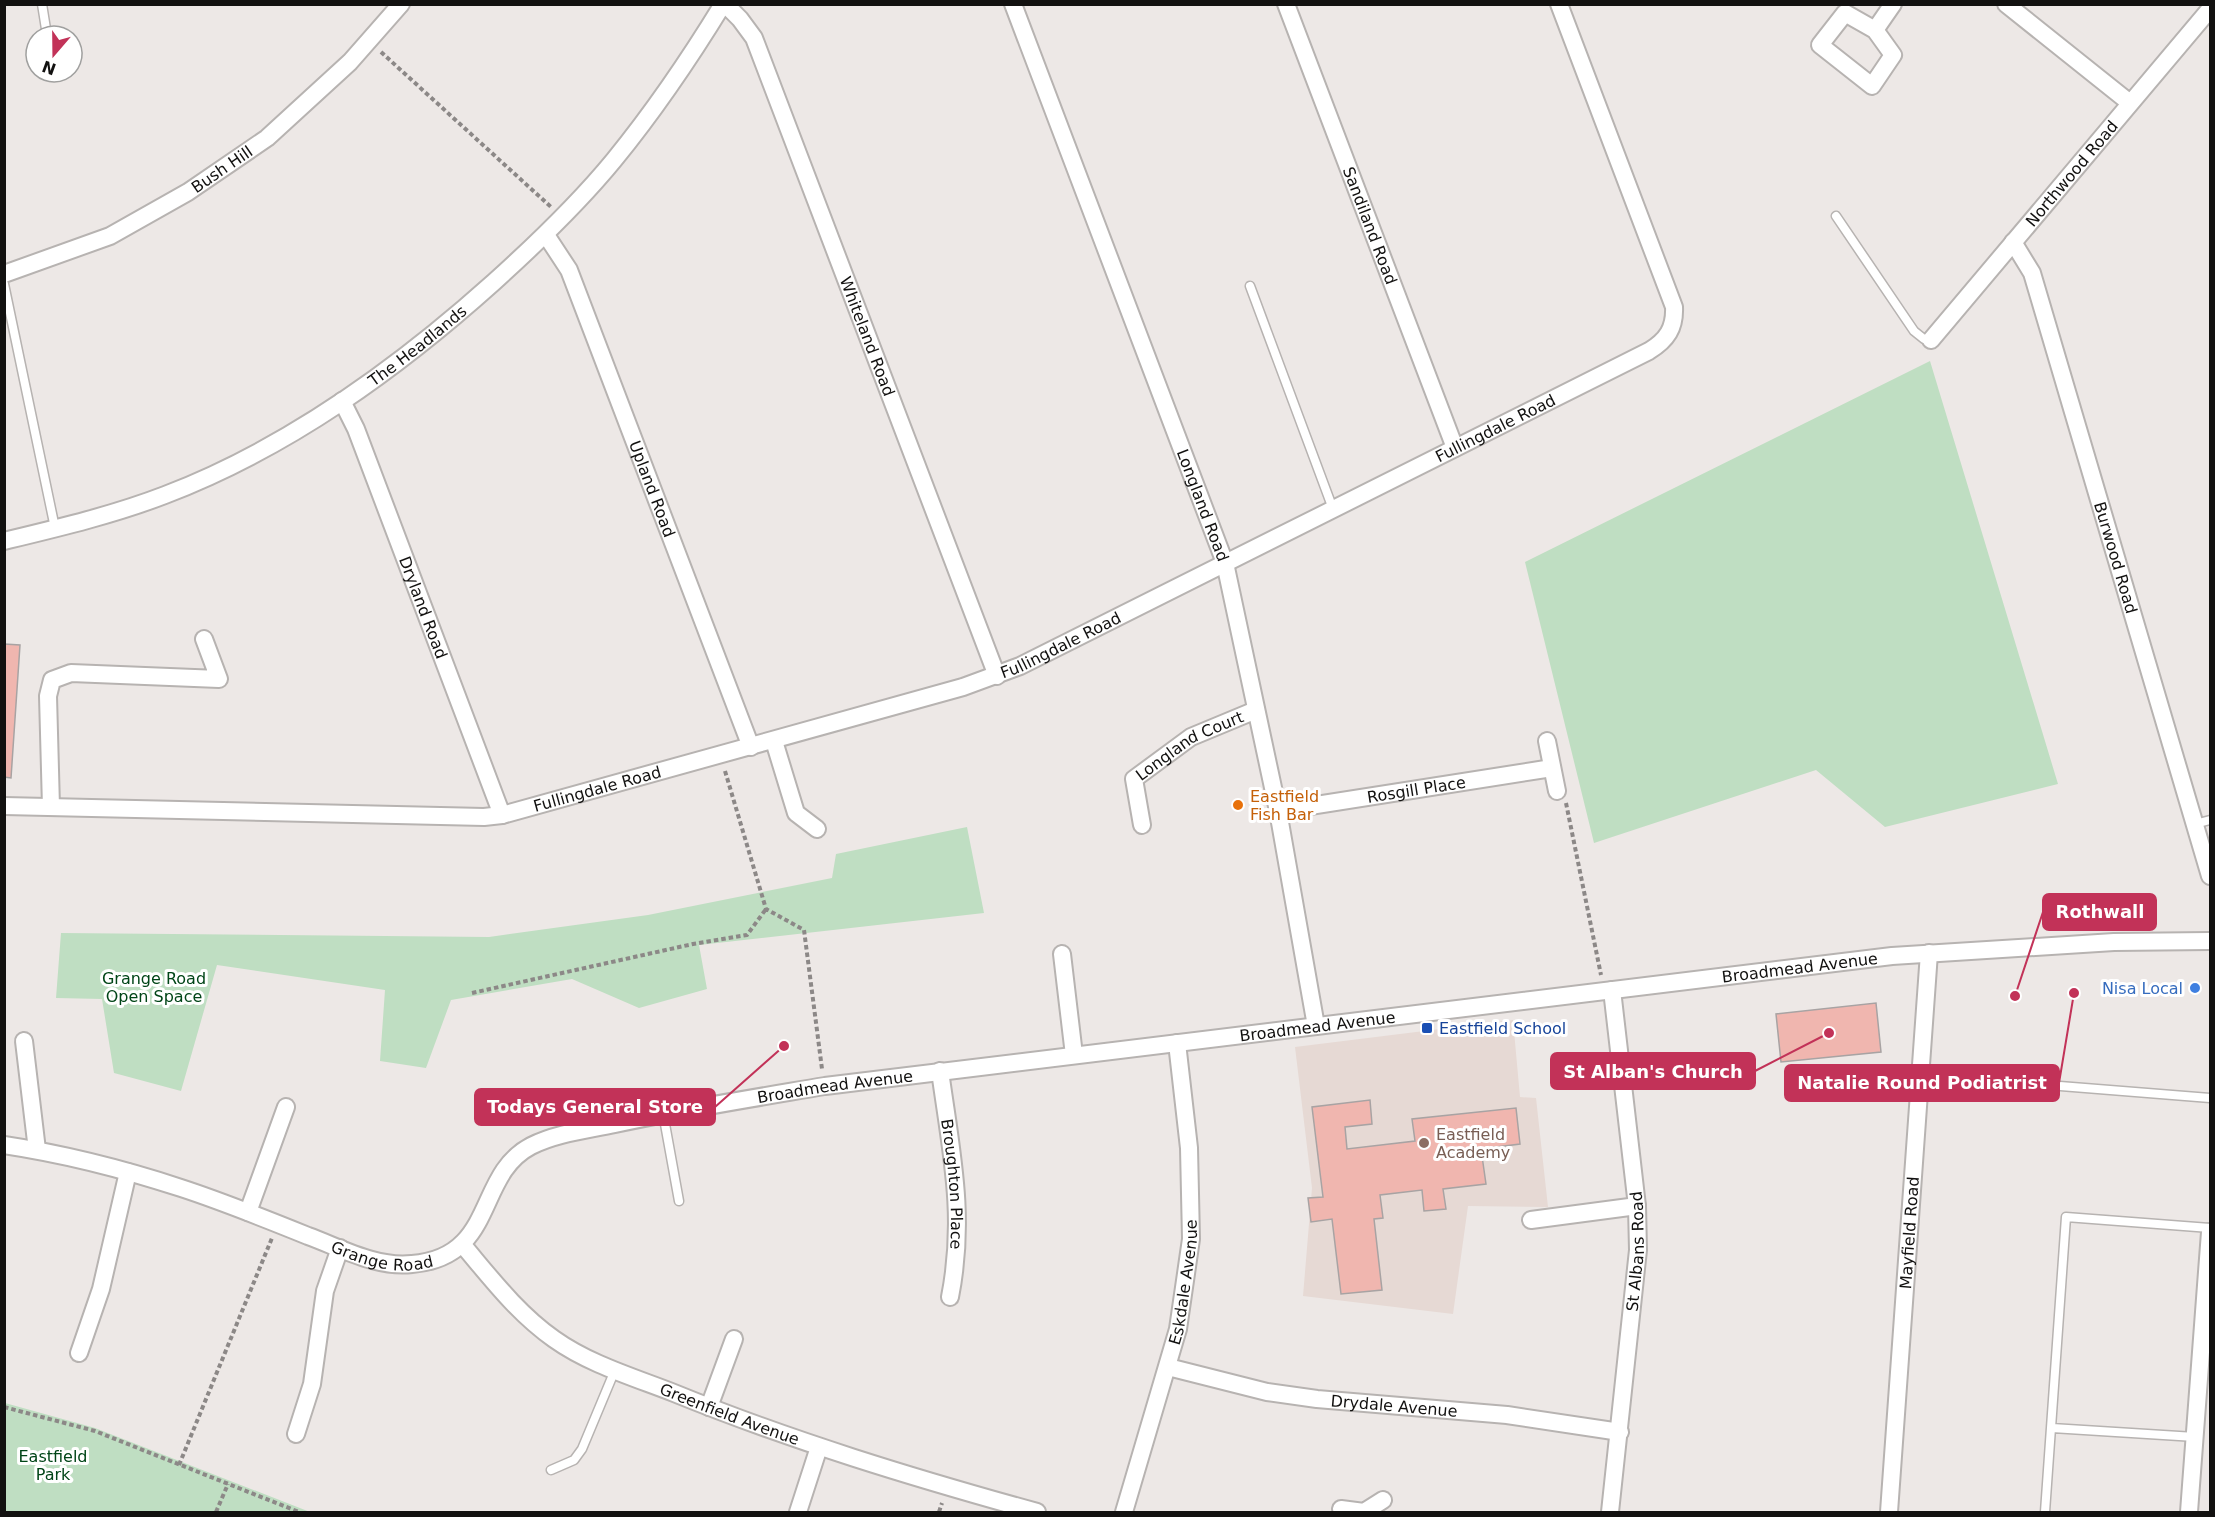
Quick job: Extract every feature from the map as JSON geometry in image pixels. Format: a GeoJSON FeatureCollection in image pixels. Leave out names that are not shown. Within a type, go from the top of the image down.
{"type":"FeatureCollection","features":[{"type":"Feature","properties":{"kind":"street","name":"Bush Hill"},"geometry":{"type":"LineString","coordinates":[[4,274],[110,236],[189,192],[267,138],[350,62],[401,4]]}},
{"type":"Feature","properties":{"kind":"street","name":"The Headlands"},"geometry":{"type":"LineString","coordinates":[[4,541],[165,495],[253,454],[342,401],[402,360],[448,323],[546,235],[613,162],[651,113],[724,4]]}},
{"type":"Feature","properties":{"kind":"street","name":"Whiteland Road"},"geometry":{"type":"LineString","coordinates":[[724,4],[740,19],[754,38],[997,676]]}},
{"type":"Feature","properties":{"kind":"street","name":"Longland Road"},"geometry":{"type":"LineString","coordinates":[[1014,4],[1225,563],[1278,811],[1316,1026]]}},
{"type":"Feature","properties":{"kind":"street","name":"Sandiland Road"},"geometry":{"type":"LineString","coordinates":[[1286,4],[1455,448]]}},
{"type":"Feature","properties":{"kind":"street","name":"Fullingdale Road"},"geometry":{"type":"LineString","coordinates":[[4,806],[484,818],[721,756],[997,676],[1649,351],[1669,335],[1673,326],[1674,307],[1559,4]]}},
{"type":"Feature","properties":{"kind":"street"},"geometry":{"type":"LineString","coordinates":[[1875,30],[1893,4]]}},
{"type":"Feature","properties":{"kind":"street"},"geometry":{"type":"LineString","coordinates":[[2006,4],[2130,103]]}},
{"type":"Feature","properties":{"kind":"street","name":"Northwood Road"},"geometry":{"type":"LineString","coordinates":[[1931,340],[2211,9]]}},
{"type":"Feature","properties":{"kind":"street"},"geometry":{"type":"LineString","coordinates":[[1845,13],[1875,30],[1893,55],[1872,86],[1820,45],[1845,13]]}},
{"type":"Feature","properties":{"kind":"street","name":"Upland Road"},"geometry":{"type":"LineString","coordinates":[[546,235],[569,270],[750,747]]}},
{"type":"Feature","properties":{"kind":"street","name":"Burwood Road"},"geometry":{"type":"LineString","coordinates":[[2013,242],[2032,273],[2203,822],[2211,876]]}},
{"type":"Feature","properties":{"kind":"street","name":"Dryland Road"},"geometry":{"type":"LineString","coordinates":[[342,401],[356,429],[502,815]]}},
{"type":"Feature","properties":{"kind":"street"},"geometry":{"type":"LineString","coordinates":[[51,807],[48,696],[52,680],[71,673],[219,679],[204,639]]}},
{"type":"Feature","properties":{"kind":"street","name":"Longland Court"},"geometry":{"type":"LineString","coordinates":[[1142,825],[1134,779],[1191,737],[1256,710]]}},
{"type":"Feature","properties":{"kind":"street"},"geometry":{"type":"LineString","coordinates":[[774,741],[796,813],[817,829]]}},
{"type":"Feature","properties":{"kind":"street"},"geometry":{"type":"LineString","coordinates":[[1547,741],[1557,791]]}},
{"type":"Feature","properties":{"kind":"street","name":"Rosgill Place"},"geometry":{"type":"LineString","coordinates":[[1278,811],[1552,768]]}},
{"type":"Feature","properties":{"kind":"street","name":"Broadmead Avenue"},"geometry":{"type":"LineString","coordinates":[[492,1196],[504,1170],[531,1146],[561,1135],[663,1113],[825,1086],[1929,952],[2114,942],[2211,941]]}},
{"type":"Feature","properties":{"kind":"street","name":"Mayfield Road"},"geometry":{"type":"LineString","coordinates":[[1889,1512],[1929,952]]}},
{"type":"Feature","properties":{"kind":"street"},"geometry":{"type":"LineString","coordinates":[[1062,954],[1074,1055]]}},
{"type":"Feature","properties":{"kind":"street","name":"St Albans Road"},"geometry":{"type":"LineString","coordinates":[[1608,990],[1637,1206],[1635,1298],[1610,1512]]}},
{"type":"Feature","properties":{"kind":"street"},"geometry":{"type":"LineString","coordinates":[[24,1041],[37,1150]]}},
{"type":"Feature","properties":{"kind":"street","name":"Eskdale Avenue"},"geometry":{"type":"LineString","coordinates":[[1124,1512],[1168,1367],[1186,1285],[1192,1204],[1189,1148],[1177,1043]]}},
{"type":"Feature","properties":{"kind":"street","name":"Broughton Place"},"geometry":{"type":"LineString","coordinates":[[940,1071],[959,1213],[958,1246],[950,1297]]}},
{"type":"Feature","properties":{"kind":"street"},"geometry":{"type":"LineString","coordinates":[[248,1212],[286,1107]]}},
{"type":"Feature","properties":{"kind":"street","name":"Grange Road"},"geometry":{"type":"LineString","coordinates":[[4,1145],[37,1150],[128,1172],[248,1212],[379,1262],[397,1265],[432,1260],[462,1244],[478,1225],[492,1196]]}},
{"type":"Feature","properties":{"kind":"street"},"geometry":{"type":"LineString","coordinates":[[79,1353],[101,1289],[128,1172]]}},
{"type":"Feature","properties":{"kind":"street"},"geometry":{"type":"LineString","coordinates":[[1531,1220],[1637,1206]]}},
{"type":"Feature","properties":{"kind":"street"},"geometry":{"type":"LineString","coordinates":[[2189,1512],[2195,1437],[2205,1366],[2211,1230]]}},
{"type":"Feature","properties":{"kind":"street","name":"Greenfield Avenue"},"geometry":{"type":"LineString","coordinates":[[462,1244],[514,1304],[538,1327],[568,1348],[615,1370],[819,1447],[1016,1510],[1037,1512]]}},
{"type":"Feature","properties":{"kind":"street"},"geometry":{"type":"LineString","coordinates":[[296,1434],[312,1384],[325,1291],[340,1248]]}},
{"type":"Feature","properties":{"kind":"street"},"geometry":{"type":"LineString","coordinates":[[709,1407],[734,1339]]}},
{"type":"Feature","properties":{"kind":"street","name":"Drydale Avenue"},"geometry":{"type":"LineString","coordinates":[[1168,1367],[1267,1392],[1317,1399],[1507,1415],[1620,1432]]}},
{"type":"Feature","properties":{"kind":"street"},"geometry":{"type":"LineString","coordinates":[[798,1512],[819,1447]]}},
{"type":"Feature","properties":{"kind":"street"},"geometry":{"type":"LineString","coordinates":[[1341,1509],[1364,1512],[1383,1500]]}},
{"type":"Feature","properties":{"kind":"lane"},"geometry":{"type":"LineString","coordinates":[[42,4],[45,24]]}},
{"type":"Feature","properties":{"kind":"lane"},"geometry":{"type":"LineString","coordinates":[[1836,216],[1914,331],[1924,339],[1931,340]]}},
{"type":"Feature","properties":{"kind":"lane"},"geometry":{"type":"LineString","coordinates":[[4,284],[55,528]]}},
{"type":"Feature","properties":{"kind":"lane"},"geometry":{"type":"LineString","coordinates":[[1250,286],[1333,509]]}},
{"type":"Feature","properties":{"kind":"lane"},"geometry":{"type":"LineString","coordinates":[[1922,1075],[2211,1098]]}},
{"type":"Feature","properties":{"kind":"lane"},"geometry":{"type":"LineString","coordinates":[[663,1113],[679,1202]]}},
{"type":"Feature","properties":{"kind":"lane"},"geometry":{"type":"LineString","coordinates":[[2045,1512],[2066,1217],[2211,1230]]}},
{"type":"Feature","properties":{"kind":"lane"},"geometry":{"type":"LineString","coordinates":[[551,1470],[574,1460],[582,1449],[615,1370]]}},
{"type":"Feature","properties":{"kind":"lane"},"geometry":{"type":"LineString","coordinates":[[2052,1428],[2195,1437]]}},
{"type":"Feature","properties":{"kind":"path"},"geometry":{"type":"LineString","coordinates":[[369,40],[562,217]]}},
{"type":"Feature","properties":{"kind":"path"},"geometry":{"type":"LineString","coordinates":[[721,756],[766,909],[804,930],[825,1086]]}},
{"type":"Feature","properties":{"kind":"path"},"geometry":{"type":"LineString","coordinates":[[1557,791],[1565,797],[1608,990]]}},
{"type":"Feature","properties":{"kind":"path"},"geometry":{"type":"LineString","coordinates":[[472,993],[693,944],[747,935],[766,909]]}},
{"type":"Feature","properties":{"kind":"path"},"geometry":{"type":"LineString","coordinates":[[179,1465],[278,1224]]}},
{"type":"Feature","properties":{"kind":"path"},"geometry":{"type":"LineString","coordinates":[[4,1407],[95,1431],[299,1512]]}},
{"type":"Feature","properties":{"kind":"path"},"geometry":{"type":"LineString","coordinates":[[216,1512],[228,1484]]}},
{"type":"Feature","properties":{"kind":"shaded area","name":"Eastfield Academy"},"geometry":{"type":"Polygon","coordinates":[[[1513,1020],[1520,1097],[1536,1098],[1548,1207],[1468,1206],[1453,1314],[1303,1296],[1312,1188],[1295,1047],[1513,1020]]]}},
{"type":"Feature","properties":{"kind":"green space"},"geometry":{"type":"Polygon","coordinates":[[[1930,361],[2058,784],[1885,827],[1816,770],[1594,843],[1525,562],[1930,361]]]}},
{"type":"Feature","properties":{"kind":"green space","name":"Grange Road Open Space"},"geometry":{"type":"Polygon","coordinates":[[[967,827],[984,913],[699,945],[707,989],[639,1008],[572,979],[451,1000],[426,1068],[380,1061],[385,990],[217,965],[181,1091],[114,1073],[102,999],[56,998],[61,933],[489,937],[648,915],[832,878],[836,854],[967,827]]]}},
{"type":"Feature","properties":{"kind":"green space","name":"Eastfield Park"},"geometry":{"type":"Polygon","coordinates":[[[5,1403],[95,1428],[310,1512],[5,1512],[5,1403]]]}},
{"type":"Feature","properties":{"kind":"building"},"geometry":{"type":"Polygon","coordinates":[[[4,644],[20,645],[11,778],[4,777],[4,644]]]}},
{"type":"Feature","properties":{"kind":"building"},"geometry":{"type":"Polygon","coordinates":[[[1876,1003],[1881,1052],[1781,1062],[1776,1014],[1876,1003]]]}},
{"type":"Feature","properties":{"kind":"building"},"geometry":{"type":"Polygon","coordinates":[[[1370,1100],[1372,1124],[1345,1127],[1347,1149],[1415,1141],[1412,1119],[1516,1108],[1520,1144],[1481,1149],[1486,1184],[1443,1189],[1446,1209],[1424,1211],[1422,1190],[1380,1195],[1383,1218],[1374,1219],[1382,1290],[1341,1294],[1332,1219],[1311,1222],[1308,1198],[1323,1197],[1312,1107],[1370,1100]]]}},
{"type":"Feature","properties":{"kind":"place","name":"Eastfield Fish Bar"},"geometry":{"type":"Point","coordinates":[1238,805]}},
{"type":"Feature","properties":{"kind":"place","name":"Nisa Local"},"geometry":{"type":"Point","coordinates":[2195,988]}},
{"type":"Feature","properties":{"kind":"place","name":"Natalie Round Podiatrist"},"geometry":{"type":"Point","coordinates":[2074,993]}},
{"type":"Feature","properties":{"kind":"place","name":"Rothwall"},"geometry":{"type":"Point","coordinates":[2015,996]}},
{"type":"Feature","properties":{"kind":"place","name":"Eastfield School"},"geometry":{"type":"Point","coordinates":[1427,1028]}},
{"type":"Feature","properties":{"kind":"place","name":"St Alban's Church"},"geometry":{"type":"Point","coordinates":[1829,1033]}},
{"type":"Feature","properties":{"kind":"place","name":"Todays General Store"},"geometry":{"type":"Point","coordinates":[784,1046]}},
{"type":"Feature","properties":{"kind":"place","name":"Eastfield Academy"},"geometry":{"type":"Point","coordinates":[1424,1143]}}]}
